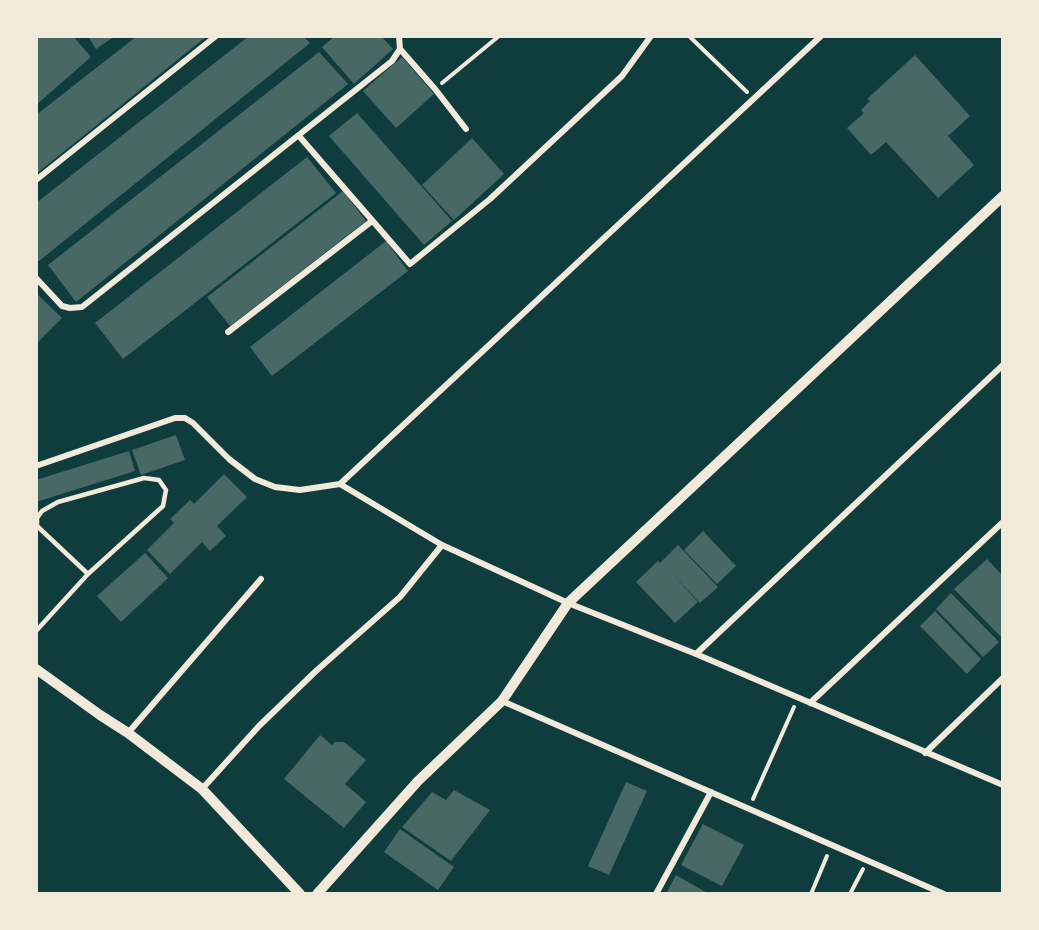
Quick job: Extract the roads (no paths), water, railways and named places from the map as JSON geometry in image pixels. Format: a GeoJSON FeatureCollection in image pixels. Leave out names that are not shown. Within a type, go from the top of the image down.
{"type":"FeatureCollection","features":[{"type":"Feature","properties":{"kind":"street"},"geometry":{"type":"LineString","coordinates":[[36,180],[216,36]]}},
{"type":"Feature","properties":{"kind":"street"},"geometry":{"type":"LineString","coordinates":[[399,36],[400,49],[466,129]]}},
{"type":"Feature","properties":{"kind":"street"},"geometry":{"type":"LineString","coordinates":[[299,136],[410,264],[490,199],[622,76],[651,36]]}},
{"type":"Feature","properties":{"kind":"street"},"geometry":{"type":"LineString","coordinates":[[36,466],[175,418],[185,418],[229,459],[255,479],[275,487],[300,490],[340,484],[821,36]]}},
{"type":"Feature","properties":{"kind":"street"},"geometry":{"type":"LineString","coordinates":[[36,278],[62,306],[82,307],[392,61],[400,49]]}},
{"type":"Feature","properties":{"kind":"street"},"geometry":{"type":"LineString","coordinates":[[317,894],[418,781],[502,701],[568,603],[1003,196]]}},
{"type":"Feature","properties":{"kind":"street"},"geometry":{"type":"LineString","coordinates":[[228,332],[372,221]]}},
{"type":"Feature","properties":{"kind":"street"},"geometry":{"type":"LineString","coordinates":[[696,654],[1003,365]]}},
{"type":"Feature","properties":{"kind":"street"},"geometry":{"type":"LineString","coordinates":[[340,484],[442,545],[568,603],[696,654],[1003,785]]}},
{"type":"Feature","properties":{"kind":"street"},"geometry":{"type":"LineString","coordinates":[[810,703],[1003,522]]}},
{"type":"Feature","properties":{"kind":"street"},"geometry":{"type":"LineString","coordinates":[[202,789],[267,718],[400,597],[442,545]]}},
{"type":"Feature","properties":{"kind":"street"},"geometry":{"type":"LineString","coordinates":[[128,733],[261,579]]}},
{"type":"Feature","properties":{"kind":"street"},"geometry":{"type":"LineString","coordinates":[[36,669],[128,733],[202,789],[300,894]]}},
{"type":"Feature","properties":{"kind":"street"},"geometry":{"type":"LineString","coordinates":[[925,753],[1003,678]]}},
{"type":"Feature","properties":{"kind":"street"},"geometry":{"type":"LineString","coordinates":[[502,701],[944,894]]}},
{"type":"Feature","properties":{"kind":"street"},"geometry":{"type":"LineString","coordinates":[[656,894],[711,792]]}},
{"type":"Feature","properties":{"kind":"lane"},"geometry":{"type":"LineString","coordinates":[[36,631],[88,574],[163,506],[166,490],[159,480],[144,478],[58,502],[42,511],[37,518],[37,526],[88,574]]}}]}
